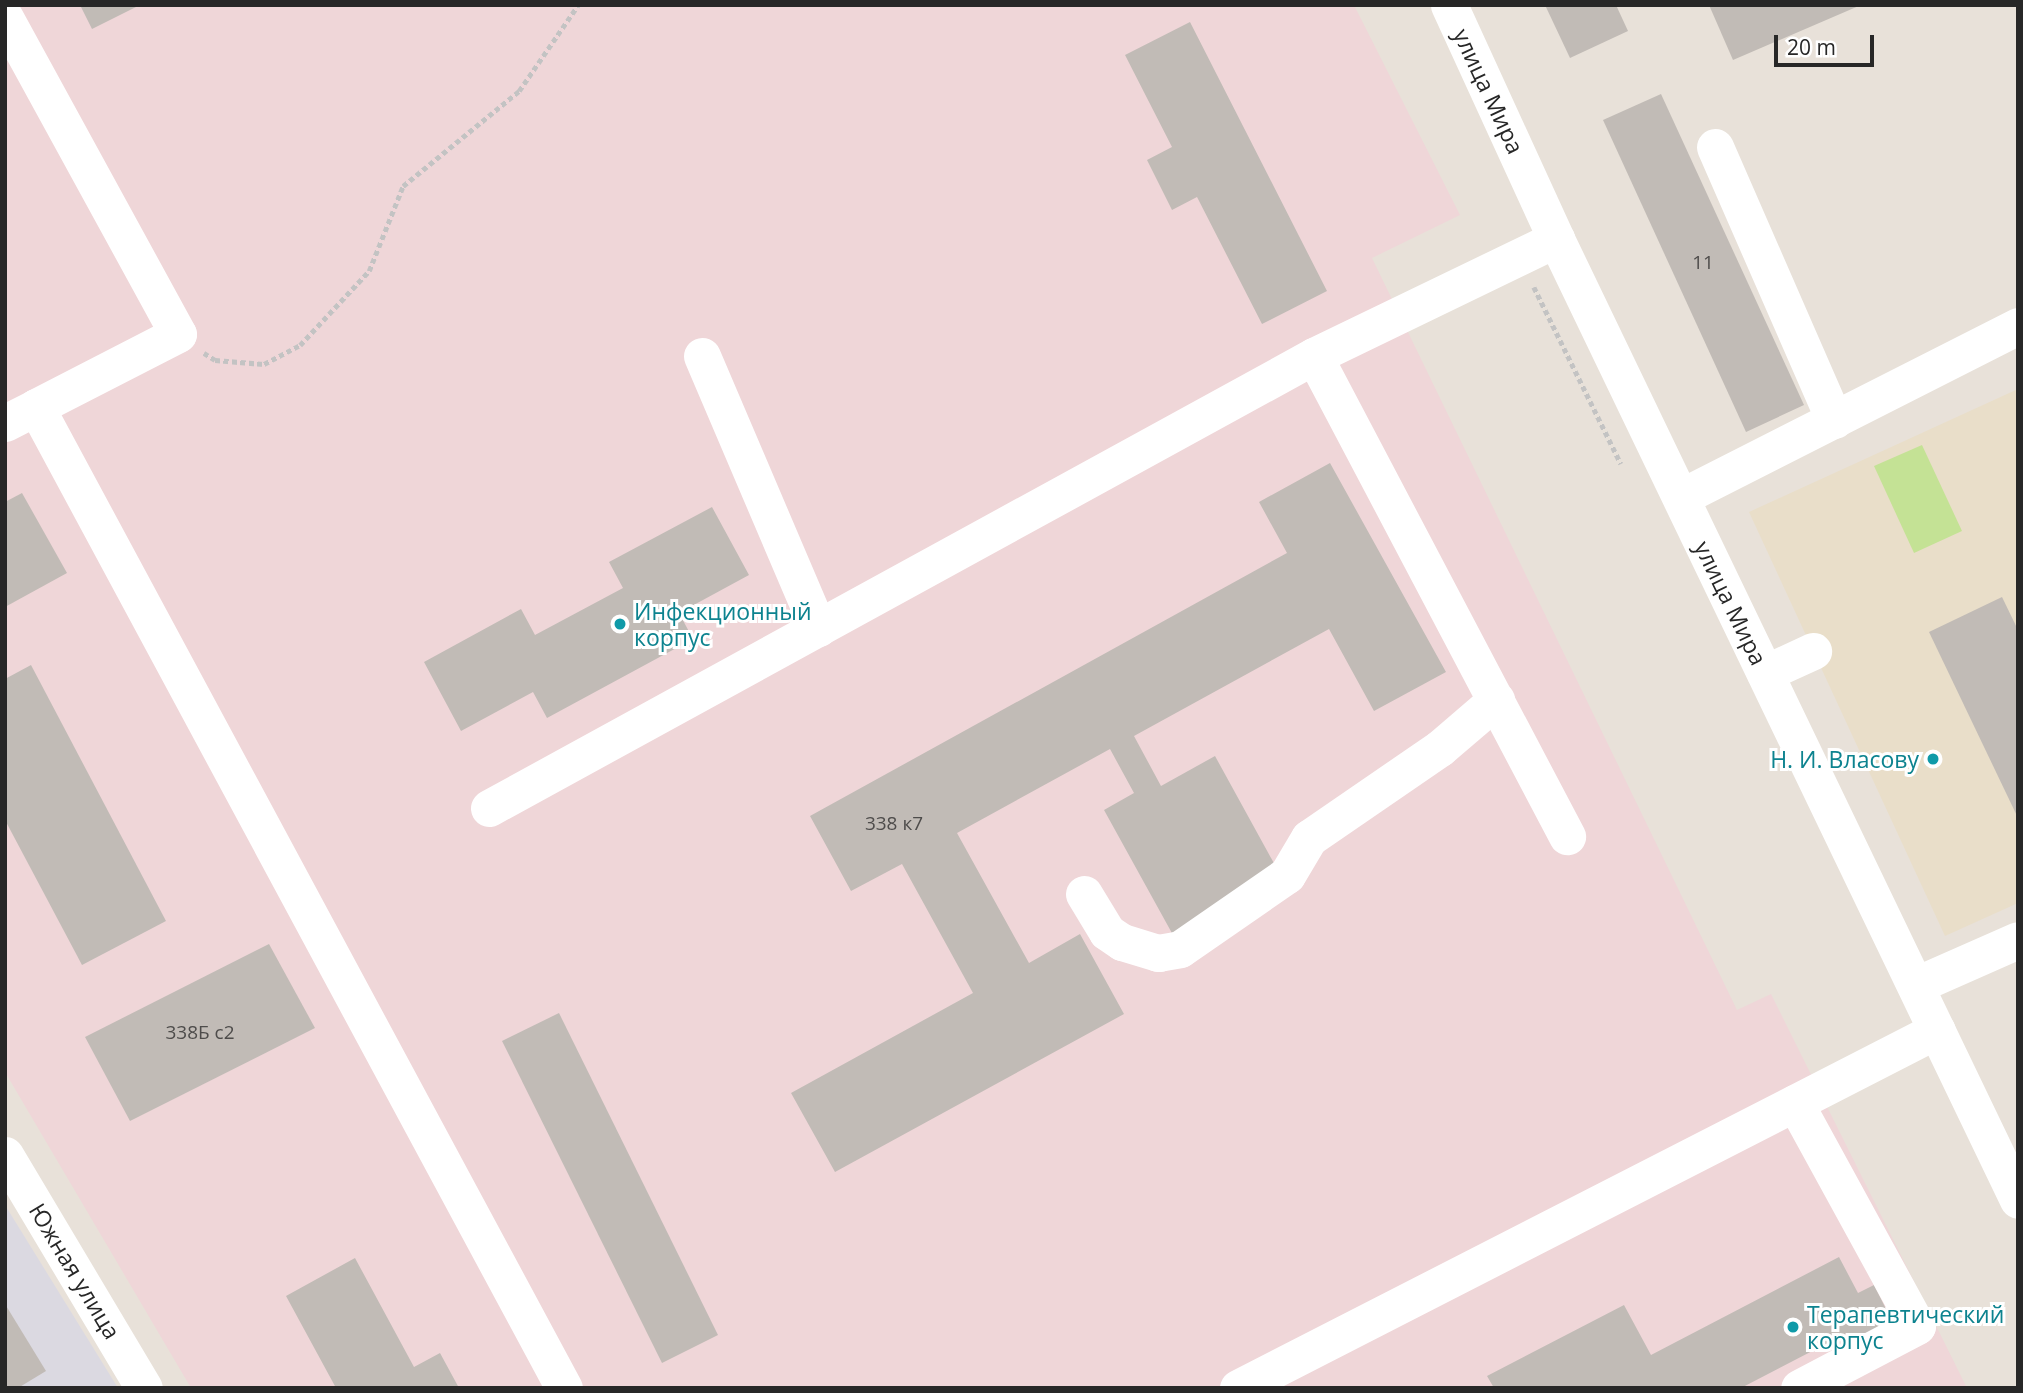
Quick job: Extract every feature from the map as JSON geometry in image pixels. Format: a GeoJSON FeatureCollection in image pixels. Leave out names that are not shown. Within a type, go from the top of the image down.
{"type":"FeatureCollection","features":[{"type":"Feature","properties":{"kind":"street","name":"улица Мира"},"geometry":{"type":"LineString","coordinates":[[1449,5],[1556,239],[2018,1200]]}},
{"type":"Feature","properties":{"kind":"street"},"geometry":{"type":"LineString","coordinates":[[5,18],[178,334],[21,415],[564,1388]]}},
{"type":"Feature","properties":{"kind":"street"},"geometry":{"type":"LineString","coordinates":[[1715,147],[1833,419]]}},
{"type":"Feature","properties":{"kind":"street"},"geometry":{"type":"LineString","coordinates":[[489,808],[1314,356],[1556,239]]}},
{"type":"Feature","properties":{"kind":"street"},"geometry":{"type":"LineString","coordinates":[[1681,496],[2018,326]]}},
{"type":"Feature","properties":{"kind":"street"},"geometry":{"type":"LineString","coordinates":[[702,356],[818,628]]}},
{"type":"Feature","properties":{"kind":"street"},"geometry":{"type":"LineString","coordinates":[[1314,356],[1567,836]]}},
{"type":"Feature","properties":{"kind":"street"},"geometry":{"type":"LineString","coordinates":[[1765,673],[1813,651]]}},
{"type":"Feature","properties":{"kind":"street"},"geometry":{"type":"LineString","coordinates":[[1084,894],[1107,932],[1122,943],[1158,953],[1180,949],[1287,876],[1309,838],[1440,748],[1496,700]]}},
{"type":"Feature","properties":{"kind":"street"},"geometry":{"type":"LineString","coordinates":[[1916,985],[2018,940]]}},
{"type":"Feature","properties":{"kind":"street"},"geometry":{"type":"LineString","coordinates":[[1238,1388],[1937,1030]]}},
{"type":"Feature","properties":{"kind":"street"},"geometry":{"type":"LineString","coordinates":[[1795,1103],[1917,1326],[1799,1388]]}},
{"type":"Feature","properties":{"kind":"street","name":"Южная улица"},"geometry":{"type":"LineString","coordinates":[[5,1155],[144,1388]]}},
{"type":"Feature","properties":{"kind":"path"},"geometry":{"type":"LineString","coordinates":[[178,334],[215,360],[264,364],[300,345],[369,271],[403,186],[519,91],[578,5]]}},
{"type":"Feature","properties":{"kind":"shaded area"},"geometry":{"type":"Polygon","coordinates":[[[5,5],[1354,5],[1460,215],[1372,258],[1737,1010],[1771,994],[1967,1388],[191,1388],[5,1072],[5,5]]]}},
{"type":"Feature","properties":{"kind":"shaded area"},"geometry":{"type":"Polygon","coordinates":[[[2018,389],[2018,903],[1945,936],[1749,512],[2018,389]]]}},
{"type":"Feature","properties":{"kind":"shaded area"},"geometry":{"type":"Polygon","coordinates":[[[5,1205],[118,1388],[5,1388],[5,1205]]]}},
{"type":"Feature","properties":{"kind":"green space"},"geometry":{"type":"Polygon","coordinates":[[[1922,445],[1962,531],[1914,553],[1874,466],[1922,445]]]}},
{"type":"Feature","properties":{"kind":"building"},"geometry":{"type":"Polygon","coordinates":[[[80,5],[140,5],[92,29],[80,5]]]}},
{"type":"Feature","properties":{"kind":"building"},"geometry":{"type":"Polygon","coordinates":[[[1545,5],[1616,5],[1628,31],[1570,58],[1545,5]]]}},
{"type":"Feature","properties":{"kind":"building"},"geometry":{"type":"Polygon","coordinates":[[[1709,5],[1861,5],[1733,60],[1709,5]]]}},
{"type":"Feature","properties":{"kind":"building"},"geometry":{"type":"Polygon","coordinates":[[[1190,22],[1327,291],[1262,324],[1197,197],[1172,210],[1147,160],[1172,147],[1125,55],[1190,22]]]}},
{"type":"Feature","properties":{"kind":"building"},"geometry":{"type":"Polygon","coordinates":[[[1661,94],[1804,405],[1746,432],[1603,120],[1661,94]]]}},
{"type":"Feature","properties":{"kind":"building"},"geometry":{"type":"Polygon","coordinates":[[[1330,463],[1446,672],[1374,711],[1329,629],[1134,736],[1161,786],[1215,756],[1281,876],[1173,935],[1104,810],[1134,793],[1110,749],[957,833],[1029,963],[1080,934],[1124,1014],[835,1172],[791,1093],[973,993],[902,864],[851,891],[810,816],[1287,553],[1259,502],[1330,463]]]}},
{"type":"Feature","properties":{"kind":"building"},"geometry":{"type":"Polygon","coordinates":[[[22,493],[67,573],[5,607],[5,502],[22,493]]]}},
{"type":"Feature","properties":{"kind":"building","name":"Инфекционный корпус"},"geometry":{"type":"Polygon","coordinates":[[[712,507],[749,575],[679,613],[693,639],[547,718],[533,692],[461,731],[424,662],[521,609],[535,635],[623,588],[609,562],[712,507]]]}},
{"type":"Feature","properties":{"kind":"building"},"geometry":{"type":"Polygon","coordinates":[[[2002,597],[2018,630],[2018,818],[1929,632],[2002,597]]]}},
{"type":"Feature","properties":{"kind":"building"},"geometry":{"type":"Polygon","coordinates":[[[31,665],[166,921],[82,965],[5,820],[5,679],[31,665]]]}},
{"type":"Feature","properties":{"kind":"building"},"geometry":{"type":"Polygon","coordinates":[[[269,944],[315,1028],[130,1121],[85,1037],[269,944]]]}},
{"type":"Feature","properties":{"kind":"building"},"geometry":{"type":"Polygon","coordinates":[[[559,1013],[718,1335],[662,1363],[502,1041],[559,1013]]]}},
{"type":"Feature","properties":{"kind":"building","name":"Терапевтический корпус"},"geometry":{"type":"Polygon","coordinates":[[[1839,1257],[1858,1293],[1874,1285],[1892,1321],[1852,1342],[1847,1333],[1741,1388],[1494,1388],[1487,1376],[1624,1305],[1651,1355],[1839,1257]]]}},
{"type":"Feature","properties":{"kind":"building"},"geometry":{"type":"Polygon","coordinates":[[[355,1258],[414,1367],[440,1353],[459,1388],[336,1388],[286,1296],[355,1258]]]}},
{"type":"Feature","properties":{"kind":"building"},"geometry":{"type":"Polygon","coordinates":[[[5,1304],[46,1371],[18,1388],[5,1388],[5,1304]]]}},
{"type":"Feature","properties":{"kind":"place","name":"Инфекционный корпус"},"geometry":{"type":"Point","coordinates":[620,624]}},
{"type":"Feature","properties":{"kind":"place","name":"Н. И. Власову"},"geometry":{"type":"Point","coordinates":[1933,759]}},
{"type":"Feature","properties":{"kind":"place","name":"Терапевтический корпус"},"geometry":{"type":"Point","coordinates":[1793,1327]}}]}
